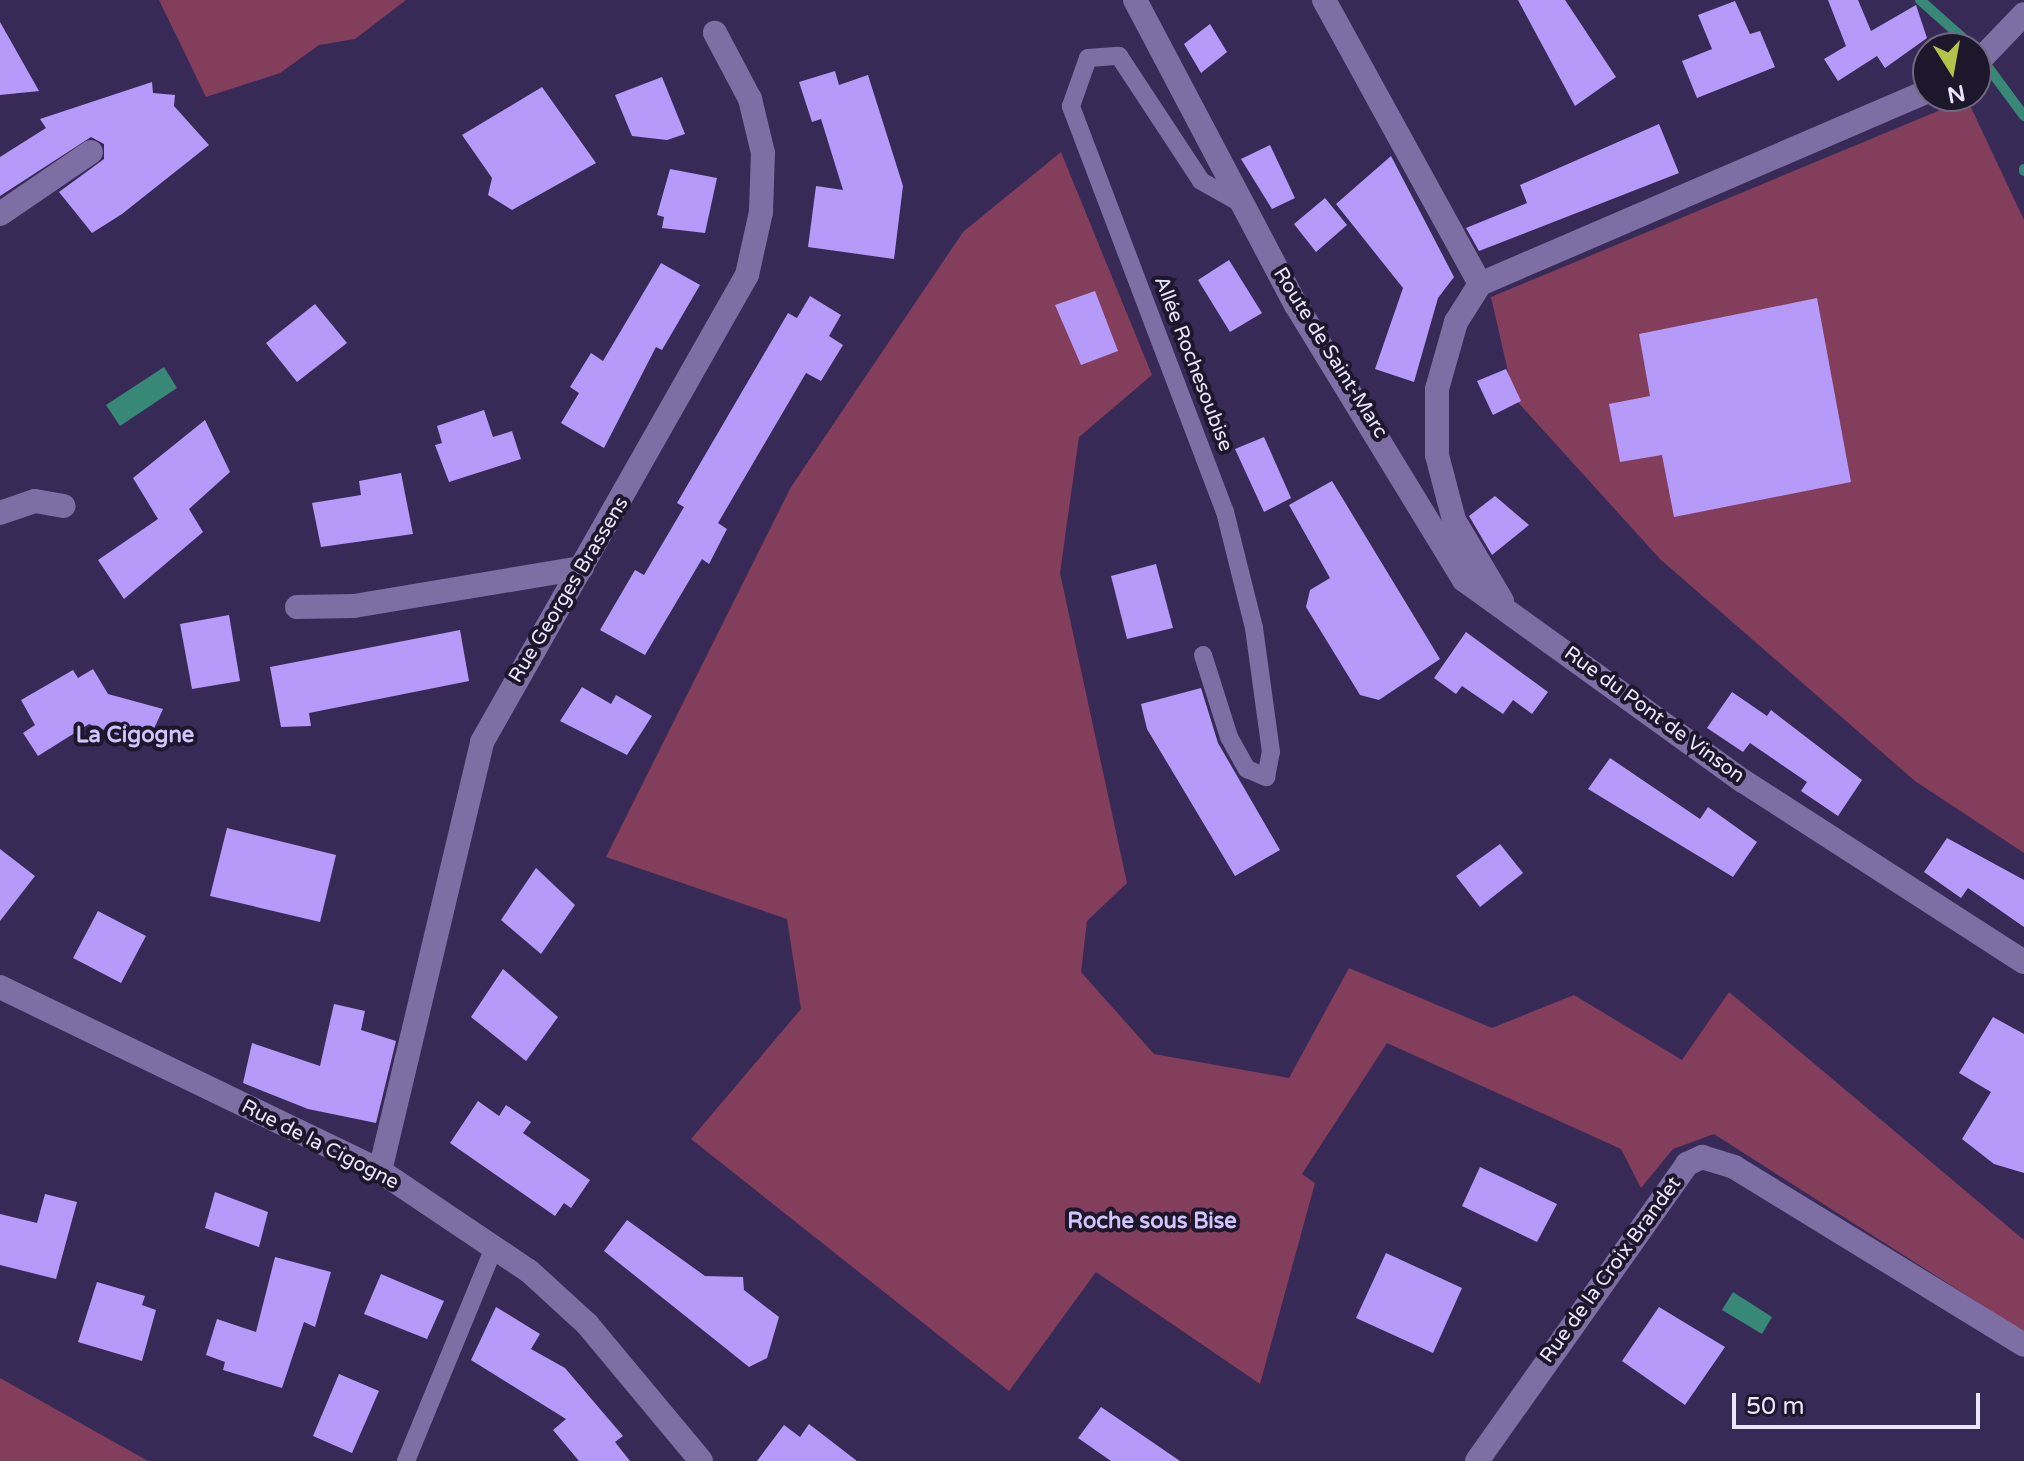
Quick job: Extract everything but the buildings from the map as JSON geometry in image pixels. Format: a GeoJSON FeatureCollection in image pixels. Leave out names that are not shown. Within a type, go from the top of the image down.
{"type":"FeatureCollection","features":[{"type":"Feature","properties":{"kind":"street","name":"Route de Saint-Marc"},"geometry":{"type":"LineString","coordinates":[[1135,0],[1296,305],[1464,580],[1502,601]]}},
{"type":"Feature","properties":{"kind":"street"},"geometry":{"type":"LineString","coordinates":[[1324,0],[1480,284],[1912,98]]}},
{"type":"Feature","properties":{"kind":"street"},"geometry":{"type":"LineString","coordinates":[[1992,51],[2024,14]]}},
{"type":"Feature","properties":{"kind":"street","name":"Rue Georges Brassens"},"geometry":{"type":"LineString","coordinates":[[380,1171],[482,742],[747,275],[761,212],[763,153],[750,99],[715,33]]}},
{"type":"Feature","properties":{"kind":"street"},"geometry":{"type":"LineString","coordinates":[[0,214],[91,152]]}},
{"type":"Feature","properties":{"kind":"street","name":"Rue du Pont de Vinson"},"geometry":{"type":"LineString","coordinates":[[1480,284],[1456,322],[1437,389],[1437,455],[1454,520],[1502,601],[1743,781],[2024,962]]}},
{"type":"Feature","properties":{"kind":"street"},"geometry":{"type":"LineString","coordinates":[[0,513],[35,501],[64,506]]}},
{"type":"Feature","properties":{"kind":"street"},"geometry":{"type":"LineString","coordinates":[[297,607],[354,606],[582,568]]}},
{"type":"Feature","properties":{"kind":"street","name":"Rue de la Cigogne"},"geometry":{"type":"LineString","coordinates":[[0,987],[380,1171],[494,1248],[587,1324],[701,1461]]}},
{"type":"Feature","properties":{"kind":"street","name":"Rue de la Croix Brandet"},"geometry":{"type":"LineString","coordinates":[[1477,1461],[1687,1164],[1702,1157],[1734,1167],[2024,1345]]}},
{"type":"Feature","properties":{"kind":"lane","name":"Allée Rochesoubise"},"geometry":{"type":"LineString","coordinates":[[1203,655],[1229,737],[1247,769],[1266,777],[1271,752],[1254,628],[1225,512],[1071,106],[1088,58],[1119,56],[1201,181],[1244,205]]}},
{"type":"Feature","properties":{"kind":"lane"},"geometry":{"type":"LineString","coordinates":[[406,1461],[494,1248]]}},
{"type":"Feature","properties":{"kind":"shaded area"},"geometry":{"type":"Polygon","coordinates":[[[159,0],[406,0],[355,39],[319,45],[280,73],[206,97],[159,0]]]}},
{"type":"Feature","properties":{"kind":"shaded area"},"geometry":{"type":"Polygon","coordinates":[[[1936,112],[1973,112],[2024,220],[2024,853],[1915,781],[1660,559],[1514,398],[1491,297],[1936,112]]]}},
{"type":"Feature","properties":{"kind":"shaded area"},"geometry":{"type":"Polygon","coordinates":[[[1061,152],[1152,375],[1079,437],[1060,573],[1127,883],[1087,921],[1081,972],[1154,1054],[1289,1078],[1349,968],[1492,1028],[1574,995],[1682,1060],[1729,992],[2024,1240],[2024,1332],[1714,1134],[1673,1149],[1641,1188],[1621,1149],[1387,1043],[1302,1174],[1315,1183],[1260,1384],[1096,1272],[1009,1391],[691,1139],[801,1009],[787,919],[606,857],[791,487],[963,232],[1061,152]]]}},
{"type":"Feature","properties":{"kind":"shaded area"},"geometry":{"type":"Polygon","coordinates":[[[164,367],[177,388],[120,426],[106,405],[164,367]]]}},
{"type":"Feature","properties":{"kind":"shaded area"},"geometry":{"type":"Polygon","coordinates":[[[1733,1292],[1772,1317],[1762,1334],[1722,1310],[1733,1292]]]}},
{"type":"Feature","properties":{"kind":"shaded area"},"geometry":{"type":"Polygon","coordinates":[[[0,1378],[148,1461],[0,1461],[0,1378]]]}},
{"type":"Feature","properties":{"kind":"waterway"},"geometry":{"type":"LineString","coordinates":[[1920,0],[1956,32]]}},
{"type":"Feature","properties":{"kind":"waterway"},"geometry":{"type":"LineString","coordinates":[[1992,73],[2024,116]]}},
{"type":"Feature","properties":{"kind":"district","name":"La Cigogne"},"geometry":{"type":"Point","coordinates":[135,736]}},
{"type":"Feature","properties":{"kind":"district","name":"Roche sous Bise"},"geometry":{"type":"Point","coordinates":[1152,1222]}}]}
